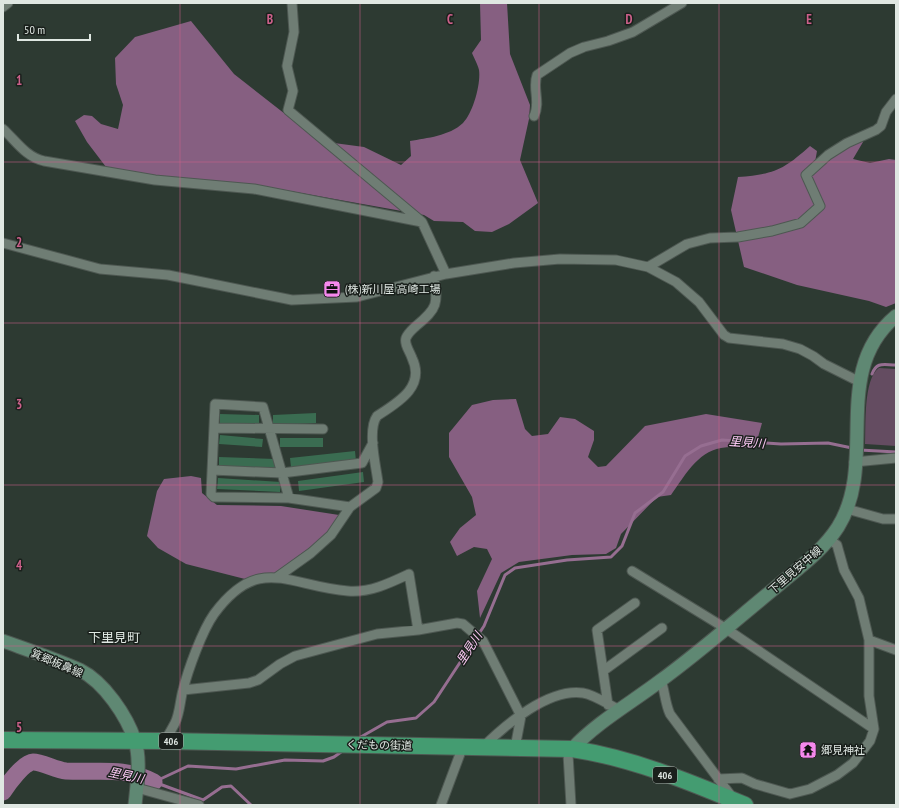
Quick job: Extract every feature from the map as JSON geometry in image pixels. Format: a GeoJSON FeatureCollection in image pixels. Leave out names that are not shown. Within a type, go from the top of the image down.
{"type":"FeatureCollection","features":[{"type":"Feature","properties":{"kind":"highway","name":"くだもの街道"},"geometry":{"type":"LineString","coordinates":[[3,740],[356,744],[572,749],[592,752],[633,763],[740,803]]}},
{"type":"Feature","properties":{"kind":"main road","name":"下里見安中線"},"geometry":{"type":"LineString","coordinates":[[572,749],[614,708],[661,680],[807,561],[829,539],[848,509],[853,490],[860,382],[863,363],[869,348],[878,334],[896,316]]}},
{"type":"Feature","properties":{"kind":"main road","name":"箕郷板鼻線"},"geometry":{"type":"LineString","coordinates":[[3,640],[81,671],[97,682],[107,692],[119,709],[135,741],[137,771],[135,805]]}},
{"type":"Feature","properties":{"kind":"street"},"geometry":{"type":"LineString","coordinates":[[3,7],[8,3]]}},
{"type":"Feature","properties":{"kind":"street"},"geometry":{"type":"LineString","coordinates":[[292,3],[294,32],[287,66],[293,91],[288,110],[422,222],[446,274]]}},
{"type":"Feature","properties":{"kind":"street"},"geometry":{"type":"LineString","coordinates":[[534,116],[537,109],[535,80],[537,75],[570,53],[584,46],[608,41],[633,32],[682,3]]}},
{"type":"Feature","properties":{"kind":"street"},"geometry":{"type":"LineString","coordinates":[[648,267],[687,244],[710,238],[738,237],[801,224],[820,206],[806,175],[828,155],[847,142],[876,130],[881,126],[886,112],[896,99]]}},
{"type":"Feature","properties":{"kind":"street"},"geometry":{"type":"LineString","coordinates":[[3,129],[17,141],[30,157],[44,161],[155,180],[254,189],[422,222]]}},
{"type":"Feature","properties":{"kind":"street"},"geometry":{"type":"LineString","coordinates":[[3,243],[100,269],[168,275],[292,300],[357,297],[434,276],[514,263],[560,259],[616,260],[648,267],[676,282],[688,291],[724,335],[729,338],[783,344],[800,349],[824,364],[860,382]]}},
{"type":"Feature","properties":{"kind":"street"},"geometry":{"type":"LineString","coordinates":[[276,578],[311,553],[331,535],[350,507],[376,488],[378,482],[373,443],[374,420],[376,416],[403,399],[415,382],[414,362],[406,344],[406,338],[409,332],[432,313],[438,299],[434,276]]}},
{"type":"Feature","properties":{"kind":"street"},"geometry":{"type":"LineString","coordinates":[[289,498],[263,407],[215,404],[211,494],[214,497],[289,498],[350,507]]}},
{"type":"Feature","properties":{"kind":"street"},"geometry":{"type":"LineString","coordinates":[[214,428],[269,430],[323,429]]}},
{"type":"Feature","properties":{"kind":"street"},"geometry":{"type":"LineString","coordinates":[[212,470],[282,473],[362,463],[373,443]]}},
{"type":"Feature","properties":{"kind":"street"},"geometry":{"type":"LineString","coordinates":[[855,460],[896,458]]}},
{"type":"Feature","properties":{"kind":"street"},"geometry":{"type":"LineString","coordinates":[[848,509],[883,520],[896,519]]}},
{"type":"Feature","properties":{"kind":"street"},"geometry":{"type":"LineString","coordinates":[[718,779],[742,778],[755,784],[790,794],[810,789],[837,775],[853,763],[870,741],[874,729],[869,696],[869,640],[859,598],[844,570],[837,545],[829,539]]}},
{"type":"Feature","properties":{"kind":"street"},"geometry":{"type":"LineString","coordinates":[[632,571],[725,628],[874,729]]}},
{"type":"Feature","properties":{"kind":"street"},"geometry":{"type":"LineString","coordinates":[[164,741],[176,721],[183,690],[203,635],[213,615],[238,588],[249,581],[259,578],[276,578],[350,591],[378,587],[409,574],[418,630]]}},
{"type":"Feature","properties":{"kind":"street"},"geometry":{"type":"LineString","coordinates":[[614,708],[603,671],[597,630],[635,603]]}},
{"type":"Feature","properties":{"kind":"street"},"geometry":{"type":"LineString","coordinates":[[183,690],[249,683],[258,680],[280,664],[295,656],[377,634],[418,630],[457,623],[464,624],[483,641],[521,716],[515,748]]}},
{"type":"Feature","properties":{"kind":"street"},"geometry":{"type":"LineString","coordinates":[[603,671],[662,628]]}},
{"type":"Feature","properties":{"kind":"street"},"geometry":{"type":"LineString","coordinates":[[869,640],[896,650]]}},
{"type":"Feature","properties":{"kind":"street"},"geometry":{"type":"LineString","coordinates":[[661,680],[665,691],[666,706],[670,714],[718,779],[740,803]]}},
{"type":"Feature","properties":{"kind":"street"},"geometry":{"type":"LineString","coordinates":[[483,747],[499,732],[521,716],[554,697],[565,693],[585,693],[614,708]]}},
{"type":"Feature","properties":{"kind":"street"},"geometry":{"type":"LineString","coordinates":[[441,805],[463,746]]}},
{"type":"Feature","properties":{"kind":"street"},"geometry":{"type":"LineString","coordinates":[[571,805],[568,754],[572,749]]}},
{"type":"Feature","properties":{"kind":"street"},"geometry":{"type":"LineString","coordinates":[[137,786],[199,805]]}},
{"type":"Feature","properties":{"kind":"shaded area"},"geometry":{"type":"Polygon","coordinates":[[[480,3],[507,3],[510,54],[530,105],[529,119],[520,160],[538,203],[509,224],[492,232],[475,231],[463,222],[434,221],[424,215],[262,186],[174,180],[106,167],[87,142],[75,121],[84,115],[92,116],[101,124],[118,129],[123,105],[116,84],[115,58],[135,37],[191,21],[234,74],[303,128],[334,143],[364,147],[401,165],[411,156],[410,141],[438,136],[451,131],[463,123],[473,106],[479,83],[479,70],[472,53],[481,40],[480,3]]]}},
{"type":"Feature","properties":{"kind":"shaded area"},"geometry":{"type":"Polygon","coordinates":[[[862,138],[863,142],[853,159],[870,163],[889,159],[896,160],[896,303],[886,307],[869,301],[797,285],[744,267],[731,210],[738,177],[770,172],[785,166],[810,146],[817,151],[814,168],[862,138]]]}},
{"type":"Feature","properties":{"kind":"shaded area"},"geometry":{"type":"Polygon","coordinates":[[[879,368],[896,369],[896,446],[865,444],[866,403],[868,392],[870,382],[879,368]]]}},
{"type":"Feature","properties":{"kind":"shaded area"},"geometry":{"type":"Polygon","coordinates":[[[516,399],[525,429],[532,436],[548,434],[560,417],[575,419],[594,431],[594,440],[588,457],[598,467],[606,466],[645,426],[706,414],[762,423],[755,448],[725,447],[712,450],[705,454],[686,473],[671,495],[657,497],[621,534],[616,548],[606,554],[572,555],[519,562],[501,573],[480,618],[477,591],[492,559],[487,549],[474,547],[457,556],[450,542],[460,528],[476,515],[472,497],[449,457],[449,433],[472,405],[493,400],[516,399]]]}},
{"type":"Feature","properties":{"kind":"shaded area"},"geometry":{"type":"Polygon","coordinates":[[[191,476],[201,478],[202,493],[217,505],[281,506],[339,515],[327,535],[275,573],[245,579],[186,564],[158,548],[147,536],[157,491],[164,479],[191,476]]]}},
{"type":"Feature","properties":{"kind":"building"},"geometry":{"type":"Polygon","coordinates":[[[316,413],[316,423],[273,425],[273,415],[316,413]]]}},
{"type":"Feature","properties":{"kind":"building"},"geometry":{"type":"Polygon","coordinates":[[[220,414],[259,415],[259,425],[220,424],[220,414]]]}},
{"type":"Feature","properties":{"kind":"building"},"geometry":{"type":"Polygon","coordinates":[[[220,435],[263,439],[262,447],[219,444],[220,435]]]}},
{"type":"Feature","properties":{"kind":"building"},"geometry":{"type":"Polygon","coordinates":[[[280,438],[323,438],[323,447],[280,447],[280,438]]]}},
{"type":"Feature","properties":{"kind":"building"},"geometry":{"type":"Polygon","coordinates":[[[355,451],[356,461],[291,467],[290,458],[355,451]]]}},
{"type":"Feature","properties":{"kind":"building"},"geometry":{"type":"Polygon","coordinates":[[[219,457],[275,459],[275,469],[219,466],[219,457]]]}},
{"type":"Feature","properties":{"kind":"building"},"geometry":{"type":"Polygon","coordinates":[[[363,472],[364,482],[299,491],[298,481],[363,472]]]}},
{"type":"Feature","properties":{"kind":"building"},"geometry":{"type":"Polygon","coordinates":[[[218,478],[281,482],[280,492],[217,489],[218,478]]]}},
{"type":"Feature","properties":{"kind":"waterway"},"geometry":{"type":"LineString","coordinates":[[872,374],[879,365],[896,365]]}},
{"type":"Feature","properties":{"kind":"waterway","name":"里見川"},"geometry":{"type":"LineString","coordinates":[[359,738],[387,722],[416,718],[434,702],[484,626],[505,575],[515,568],[567,560],[611,557],[622,546],[635,513],[663,492],[685,456],[701,446],[722,440],[781,444],[828,443],[852,448]]}},
{"type":"Feature","properties":{"kind":"waterway","name":"里見川"},"geometry":{"type":"LineString","coordinates":[[860,450],[896,452]]}},
{"type":"Feature","properties":{"kind":"waterway","name":"里見川"},"geometry":{"type":"LineString","coordinates":[[154,782],[188,766],[236,769],[285,760],[323,761],[334,757],[344,750]]}},
{"type":"Feature","properties":{"kind":"waterway","name":"里見川"},"geometry":{"type":"LineString","coordinates":[[3,792],[21,769],[33,762],[66,771],[121,772],[142,777],[154,782]]}},
{"type":"Feature","properties":{"kind":"waterway"},"geometry":{"type":"LineString","coordinates":[[154,782],[203,800],[222,787],[231,786],[251,805]]}},
{"type":"Feature","properties":{"kind":"place","name":"(株)新川屋 高崎工場"},"geometry":{"type":"Point","coordinates":[332,289]}},
{"type":"Feature","properties":{"kind":"place","name":"郷見神社"},"geometry":{"type":"Point","coordinates":[808,750]}},
{"type":"Feature","properties":{"kind":"district","name":"下里見町"},"geometry":{"type":"Point","coordinates":[114,637]}}]}
